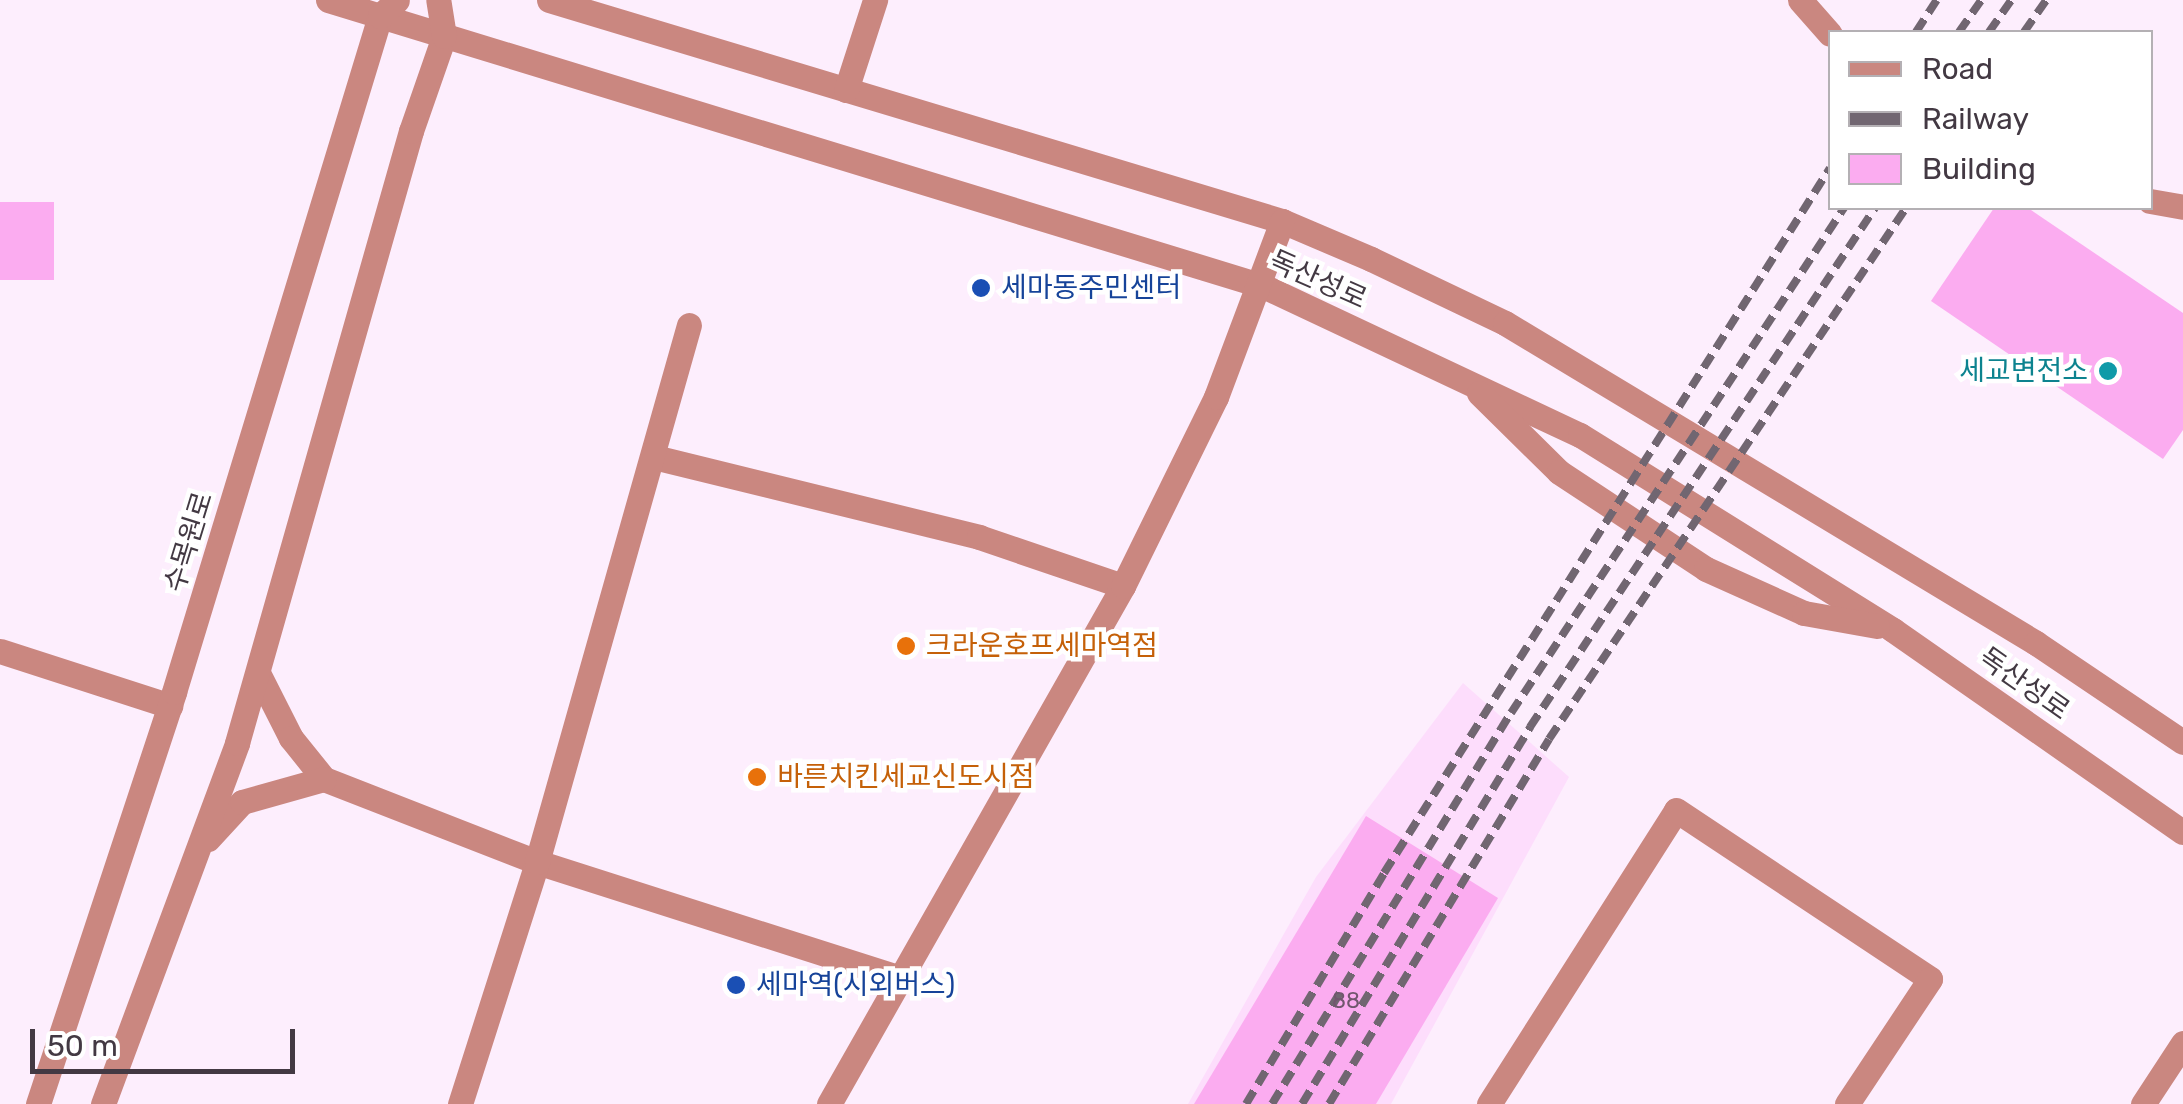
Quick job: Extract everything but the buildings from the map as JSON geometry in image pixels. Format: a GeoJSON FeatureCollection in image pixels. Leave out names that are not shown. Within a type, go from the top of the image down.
{"type":"FeatureCollection","features":[{"type":"Feature","properties":{"kind":"street","name":"독산성로"},"geometry":{"type":"LineString","coordinates":[[328,0],[388,8],[444,36],[1263,286],[1580,435],[1893,630],[2183,832]]}},
{"type":"Feature","properties":{"kind":"street"},"geometry":{"type":"LineString","coordinates":[[102,1104],[198,850],[258,673],[411,130],[444,36],[438,0]]}},
{"type":"Feature","properties":{"kind":"street","name":"독산성로"},"geometry":{"type":"LineString","coordinates":[[549,0],[1282,221],[1505,324],[2036,644],[2183,742]]}},
{"type":"Feature","properties":{"kind":"street"},"geometry":{"type":"LineString","coordinates":[[846,90],[876,0]]}},
{"type":"Feature","properties":{"kind":"street"},"geometry":{"type":"LineString","coordinates":[[1800,0],[1828,32]]}},
{"type":"Feature","properties":{"kind":"street","name":"수목원로"},"geometry":{"type":"LineString","coordinates":[[38,1104],[170,706],[388,8]]}},
{"type":"Feature","properties":{"kind":"street"},"geometry":{"type":"LineString","coordinates":[[2153,202],[2183,207]]}},
{"type":"Feature","properties":{"kind":"street"},"geometry":{"type":"LineString","coordinates":[[829,1104],[1122,586],[1263,286],[1282,221]]}},
{"type":"Feature","properties":{"kind":"street"},"geometry":{"type":"LineString","coordinates":[[460,1104],[537,862],[689,325]]}},
{"type":"Feature","properties":{"kind":"street"},"geometry":{"type":"LineString","coordinates":[[1465,378],[1558,472],[1706,570],[1804,613],[1893,630]]}},
{"type":"Feature","properties":{"kind":"street"},"geometry":{"type":"LineString","coordinates":[[654,457],[979,537],[1122,586]]}},
{"type":"Feature","properties":{"kind":"street"},"geometry":{"type":"LineString","coordinates":[[0,652],[170,706]]}},
{"type":"Feature","properties":{"kind":"street"},"geometry":{"type":"LineString","coordinates":[[258,673],[291,738],[324,778],[537,862],[898,977]]}},
{"type":"Feature","properties":{"kind":"street"},"geometry":{"type":"LineString","coordinates":[[198,850],[242,802],[324,778]]}},
{"type":"Feature","properties":{"kind":"street"},"geometry":{"type":"LineString","coordinates":[[1489,1104],[1676,810],[1930,979],[1848,1104]]}},
{"type":"Feature","properties":{"kind":"street"},"geometry":{"type":"LineString","coordinates":[[2144,1104],[2183,1044]]}},
{"type":"Feature","properties":{"kind":"shaded area"},"geometry":{"type":"Polygon","coordinates":[[[1463,683],[1569,777],[1391,1104],[1188,1104],[1316,877],[1463,683]]]}},
{"type":"Feature","properties":{"kind":"railway"},"geometry":{"type":"LineString","coordinates":[[1917,30],[1937,0]]}},
{"type":"Feature","properties":{"kind":"railway"},"geometry":{"type":"LineString","coordinates":[[1960,30],[1981,0]]}},
{"type":"Feature","properties":{"kind":"railway"},"geometry":{"type":"LineString","coordinates":[[1990,30],[2011,0]]}},
{"type":"Feature","properties":{"kind":"railway"},"geometry":{"type":"LineString","coordinates":[[2025,30],[2046,0]]}},
{"type":"Feature","properties":{"kind":"railway"},"geometry":{"type":"LineString","coordinates":[[1246,1104],[1384,873],[1828,171]]}},
{"type":"Feature","properties":{"kind":"railway"},"geometry":{"type":"LineString","coordinates":[[1272,1104],[1511,713],[1843,210]]}},
{"type":"Feature","properties":{"kind":"railway"},"geometry":{"type":"LineString","coordinates":[[1302,1104],[1530,727],[1874,210]]}},
{"type":"Feature","properties":{"kind":"railway"},"geometry":{"type":"LineString","coordinates":[[1329,1104],[1549,739],[1905,210]]}},
{"type":"Feature","properties":{"kind":"place","name":"세마동주민센터"},"geometry":{"type":"Point","coordinates":[981,288]}},
{"type":"Feature","properties":{"kind":"place","name":"세교변전소"},"geometry":{"type":"Point","coordinates":[2108,371]}},
{"type":"Feature","properties":{"kind":"place","name":"크라운호프세마역점"},"geometry":{"type":"Point","coordinates":[906,646]}},
{"type":"Feature","properties":{"kind":"place","name":"바른치킨세교신도시점"},"geometry":{"type":"Point","coordinates":[757,777]}},
{"type":"Feature","properties":{"kind":"place","name":"세마역(시외버스)"},"geometry":{"type":"Point","coordinates":[736,985]}}]}
